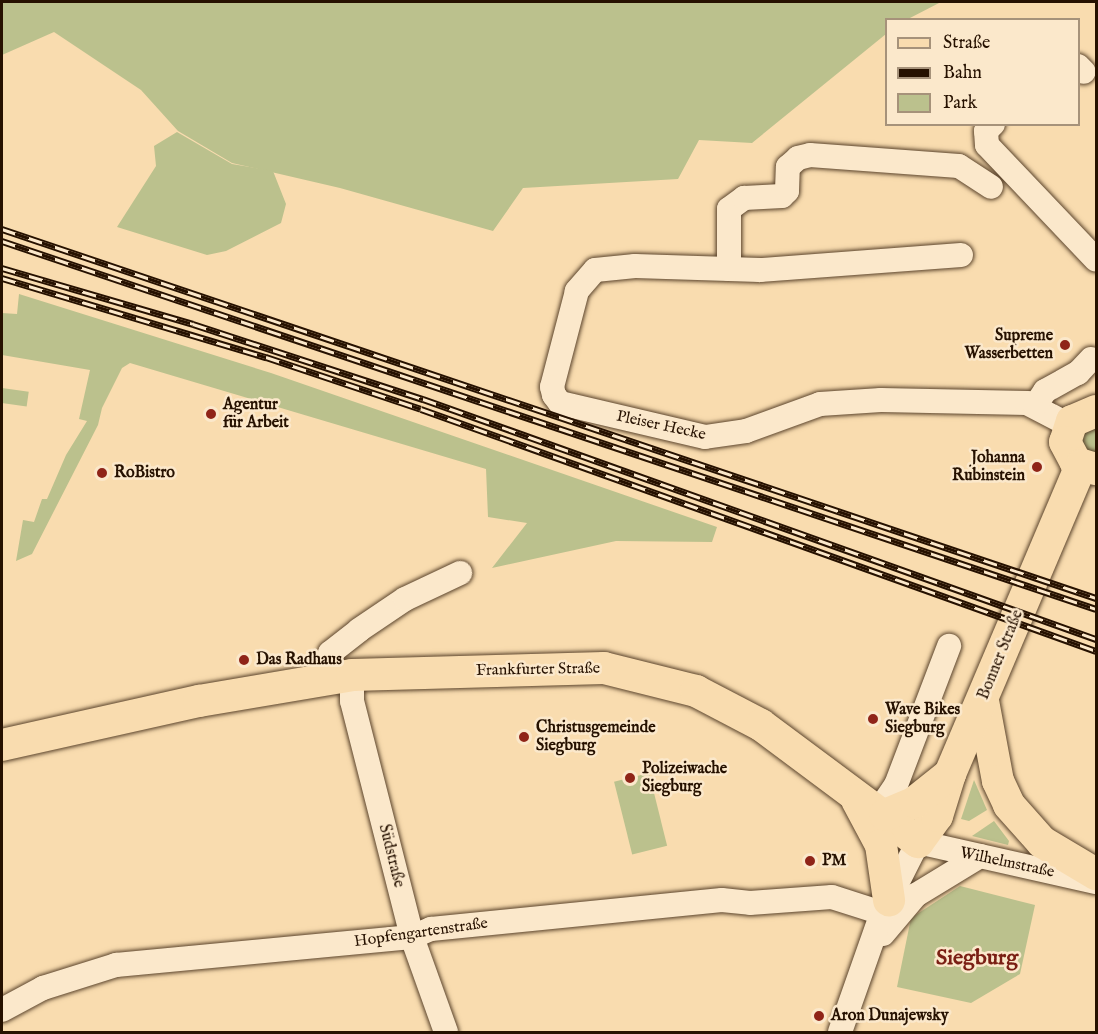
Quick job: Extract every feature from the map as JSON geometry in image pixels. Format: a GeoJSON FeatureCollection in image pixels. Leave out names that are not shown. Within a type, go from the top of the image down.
{"type":"FeatureCollection","features":[{"type":"Feature","properties":{"kind":"main road"},"geometry":{"type":"LineString","coordinates":[[1089,468],[1066,448],[1069,425],[1080,414],[1096,411]]}},
{"type":"Feature","properties":{"kind":"main road","name":"Bonner Straße"},"geometry":{"type":"LineString","coordinates":[[918,842],[937,816],[950,774],[1089,468]]}},
{"type":"Feature","properties":{"kind":"main road","name":"Frankfurter Straße"},"geometry":{"type":"LineString","coordinates":[[2,745],[200,701],[338,678],[604,668],[696,691],[760,724],[918,842]]}},
{"type":"Feature","properties":{"kind":"main road"},"geometry":{"type":"LineString","coordinates":[[983,701],[998,781],[1009,805],[1042,842],[1096,874]]}},
{"type":"Feature","properties":{"kind":"main road"},"geometry":{"type":"LineString","coordinates":[[882,813],[915,802],[950,774]]}},
{"type":"Feature","properties":{"kind":"main road"},"geometry":{"type":"LineString","coordinates":[[852,792],[881,845],[885,906]]}},
{"type":"Feature","properties":{"kind":"street"},"geometry":{"type":"LineString","coordinates":[[991,126],[986,131],[987,145],[1096,260]]}},
{"type":"Feature","properties":{"kind":"street"},"geometry":{"type":"LineString","coordinates":[[729,269],[729,209],[744,198],[782,196],[787,191],[788,167],[798,158],[959,166],[991,187]]}},
{"type":"Feature","properties":{"kind":"street","name":"Pleiser Hecke"},"geometry":{"type":"LineString","coordinates":[[961,255],[729,269],[610,267],[586,277],[577,291],[552,387],[554,396],[560,403],[705,437],[746,431],[820,404],[881,400],[1035,406],[1069,425]]}},
{"type":"Feature","properties":{"kind":"street"},"geometry":{"type":"LineString","coordinates":[[1035,406],[1045,391],[1078,373],[1091,359]]}},
{"type":"Feature","properties":{"kind":"street"},"geometry":{"type":"LineString","coordinates":[[338,678],[330,653],[405,599],[460,573]]}},
{"type":"Feature","properties":{"kind":"street"},"geometry":{"type":"LineString","coordinates":[[882,813],[896,785],[949,646]]}},
{"type":"Feature","properties":{"kind":"street","name":"Südstraße"},"geometry":{"type":"LineString","coordinates":[[338,678],[352,701],[412,937],[446,1032]]}},
{"type":"Feature","properties":{"kind":"street"},"geometry":{"type":"LineString","coordinates":[[840,1032],[885,906],[918,842]]}},
{"type":"Feature","properties":{"kind":"street","name":"Wilhelmstraße"},"geometry":{"type":"LineString","coordinates":[[918,842],[1096,882]]}},
{"type":"Feature","properties":{"kind":"street"},"geometry":{"type":"LineString","coordinates":[[867,955],[916,895],[980,856]]}},
{"type":"Feature","properties":{"kind":"street","name":"Hopfengartenstraße"},"geometry":{"type":"LineString","coordinates":[[2,1010],[43,988],[116,964],[412,937],[431,929],[722,900],[830,900],[885,906]]}},
{"type":"Feature","properties":{"kind":"green space"},"geometry":{"type":"Polygon","coordinates":[[[2,2],[941,2],[910,18],[885,18],[885,35],[752,143],[699,140],[678,179],[523,188],[493,231],[340,188],[232,163],[178,131],[141,90],[54,32],[2,55],[2,2]]]}},
{"type":"Feature","properties":{"kind":"green space"},"geometry":{"type":"Polygon","coordinates":[[[177,132],[232,164],[273,171],[286,204],[281,223],[226,251],[207,255],[117,227],[156,166],[154,146],[177,132]]]}},
{"type":"Feature","properties":{"kind":"green space"},"geometry":{"type":"Polygon","coordinates":[[[19,294],[271,373],[717,527],[712,542],[616,541],[492,568],[527,523],[488,517],[486,469],[130,363],[122,368],[102,408],[98,425],[32,554],[16,561],[23,520],[34,522],[42,499],[47,499],[66,455],[87,421],[79,419],[90,370],[2,355],[2,313],[17,314],[19,294]]]}},
{"type":"Feature","properties":{"kind":"green space"},"geometry":{"type":"Polygon","coordinates":[[[2,388],[29,392],[27,407],[2,403],[2,388]]]}},
{"type":"Feature","properties":{"kind":"green space"},"geometry":{"type":"Polygon","coordinates":[[[1096,423],[1096,456],[1079,447],[1086,425],[1096,423]]]}},
{"type":"Feature","properties":{"kind":"green space"},"geometry":{"type":"Polygon","coordinates":[[[649,773],[667,846],[632,854],[614,782],[649,773]]]}},
{"type":"Feature","properties":{"kind":"green space"},"geometry":{"type":"Polygon","coordinates":[[[974,780],[987,810],[969,821],[961,819],[974,780]]]}},
{"type":"Feature","properties":{"kind":"green space"},"geometry":{"type":"Polygon","coordinates":[[[994,821],[1009,841],[1008,845],[972,836],[994,821]]]}},
{"type":"Feature","properties":{"kind":"green space"},"geometry":{"type":"Polygon","coordinates":[[[960,886],[1035,905],[1020,974],[971,1003],[897,987],[911,918],[960,886]]]}},
{"type":"Feature","properties":{"kind":"railway"},"geometry":{"type":"LineString","coordinates":[[2,229],[1096,598]]}},
{"type":"Feature","properties":{"kind":"railway"},"geometry":{"type":"LineString","coordinates":[[2,241],[1096,609]]}},
{"type":"Feature","properties":{"kind":"railway"},"geometry":{"type":"LineString","coordinates":[[2,268],[193,324],[423,399],[1096,639]]}},
{"type":"Feature","properties":{"kind":"railway"},"geometry":{"type":"LineString","coordinates":[[2,278],[266,357],[421,409],[1096,651]]}},
{"type":"Feature","properties":{"kind":"place","name":"Supreme Wasserbetten"},"geometry":{"type":"Point","coordinates":[1065,345]}},
{"type":"Feature","properties":{"kind":"place","name":"Agentur für Arbeit"},"geometry":{"type":"Point","coordinates":[211,414]}},
{"type":"Feature","properties":{"kind":"place","name":"Johanna Rubinstein"},"geometry":{"type":"Point","coordinates":[1037,467]}},
{"type":"Feature","properties":{"kind":"place","name":"RoBistro"},"geometry":{"type":"Point","coordinates":[102,473]}},
{"type":"Feature","properties":{"kind":"place","name":"Das Radhaus"},"geometry":{"type":"Point","coordinates":[244,660]}},
{"type":"Feature","properties":{"kind":"place","name":"Wave Bikes Siegburg"},"geometry":{"type":"Point","coordinates":[873,719]}},
{"type":"Feature","properties":{"kind":"place","name":"Christusgemeinde Siegburg"},"geometry":{"type":"Point","coordinates":[524,737]}},
{"type":"Feature","properties":{"kind":"place","name":"Polizeiwache Siegburg"},"geometry":{"type":"Point","coordinates":[630,778]}},
{"type":"Feature","properties":{"kind":"place","name":"PM"},"geometry":{"type":"Point","coordinates":[810,861]}},
{"type":"Feature","properties":{"kind":"place","name":"Aron Dunajewsky"},"geometry":{"type":"Point","coordinates":[819,1016]}},
{"type":"Feature","properties":{"kind":"district","name":"Siegburg"},"geometry":{"type":"Point","coordinates":[977,959]}}]}
